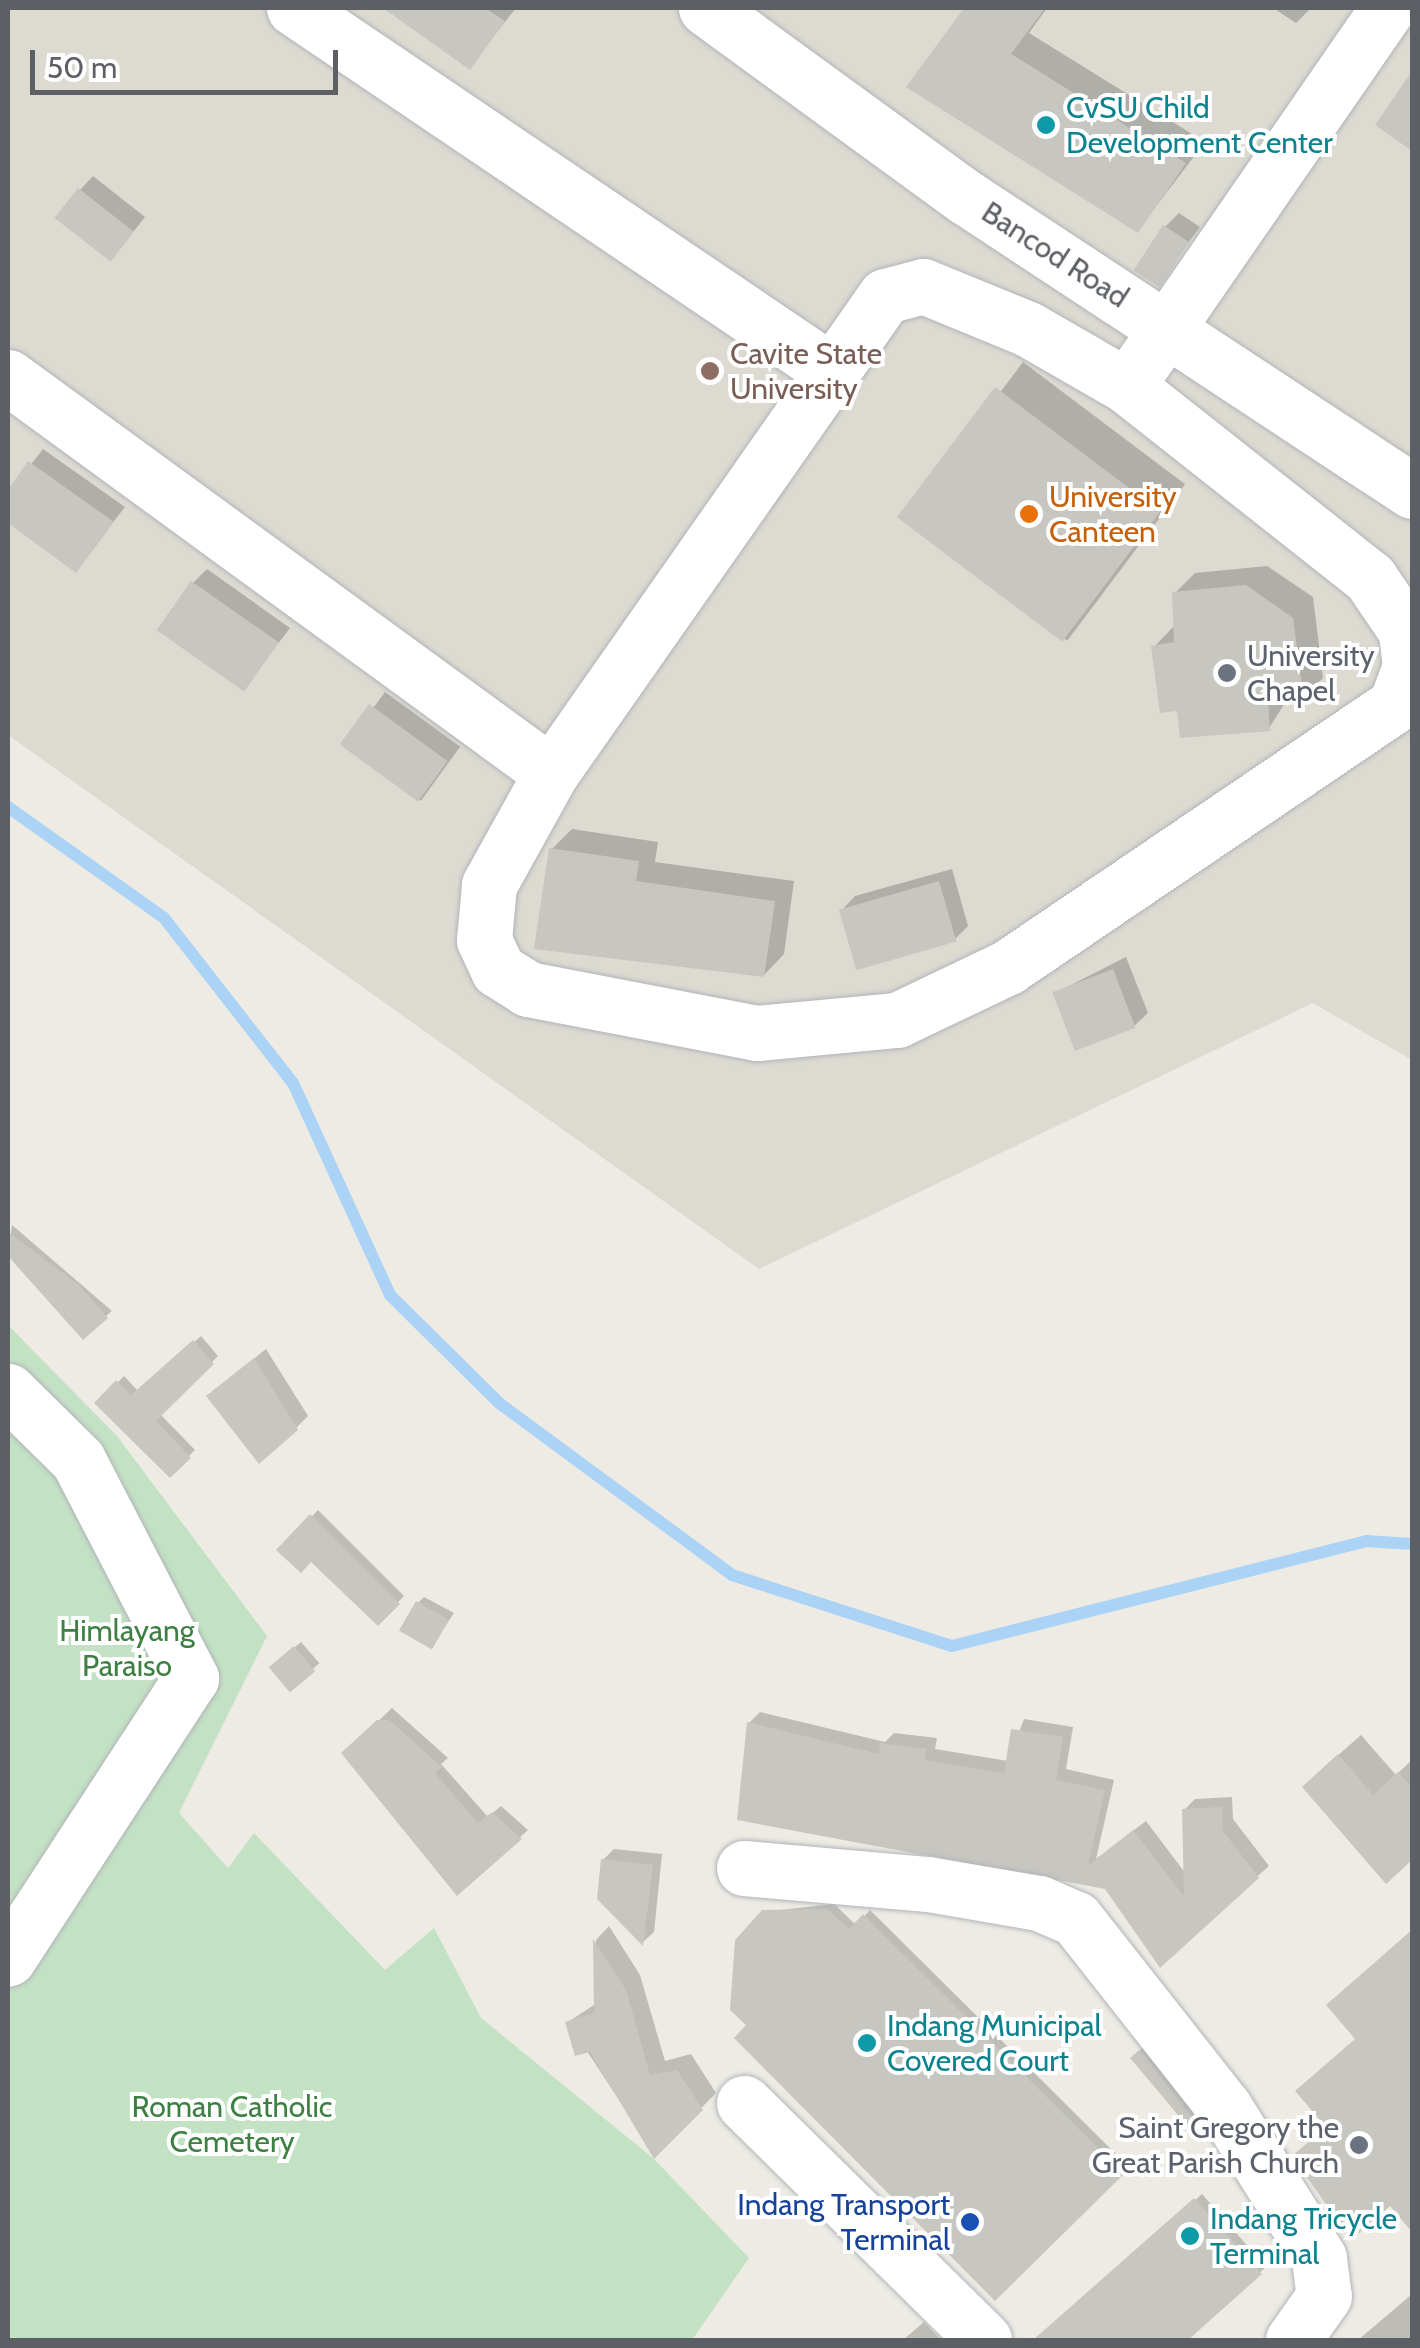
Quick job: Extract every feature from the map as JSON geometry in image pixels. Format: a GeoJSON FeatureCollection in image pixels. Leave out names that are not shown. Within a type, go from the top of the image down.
{"type":"FeatureCollection","features":[{"type":"Feature","properties":{"kind":"street"},"geometry":{"type":"LineString","coordinates":[[294,8],[826,368]]}},
{"type":"Feature","properties":{"kind":"street","name":"Bancod Road"},"geometry":{"type":"LineString","coordinates":[[706,8],[1166,328],[1412,491]]}},
{"type":"Feature","properties":{"kind":"street"},"geometry":{"type":"LineString","coordinates":[[1126,386],[1388,8]]}},
{"type":"Feature","properties":{"kind":"street"},"geometry":{"type":"LineString","coordinates":[[904,285],[1028,330],[1126,386],[1370,578],[1406,630],[1410,666],[1396,704],[949,1000],[896,1020],[758,1033],[528,989],[498,970],[484,940],[489,885],[551,773],[826,368],[904,285]]}},
{"type":"Feature","properties":{"kind":"street"},"geometry":{"type":"LineString","coordinates":[[8,377],[551,773]]}},
{"type":"Feature","properties":{"kind":"street"},"geometry":{"type":"LineString","coordinates":[[8,1390],[78,1460],[191,1678],[8,1959]]}},
{"type":"Feature","properties":{"kind":"street"},"geometry":{"type":"LineString","coordinates":[[744,1868],[928,1884],[1076,1918],[1224,2106],[1319,2258],[1324,2296],[1293,2340]]}},
{"type":"Feature","properties":{"kind":"street"},"geometry":{"type":"LineString","coordinates":[[744,2103],[984,2340]]}},
{"type":"Feature","properties":{"kind":"shaded area","name":"Cavite State University"},"geometry":{"type":"Polygon","coordinates":[[[8,8],[1412,8],[1412,1060],[1313,1003],[759,1269],[8,735],[8,8]]]}},
{"type":"Feature","properties":{"kind":"green space","name":"Roman Catholic Cemetery"},"geometry":{"type":"Polygon","coordinates":[[[8,1325],[117,1436],[267,1636],[179,1813],[228,1868],[254,1833],[385,1970],[434,1928],[481,2018],[654,2159],[749,2258],[692,2340],[8,2340],[8,1325]]]}},
{"type":"Feature","properties":{"kind":"building"},"geometry":{"type":"Polygon","coordinates":[[[383,8],[485,8],[505,21],[470,70],[383,8]]]}},
{"type":"Feature","properties":{"kind":"building","name":"CvSU Child Development Center"},"geometry":{"type":"Polygon","coordinates":[[[964,8],[1045,8],[1011,54],[1186,163],[1138,233],[906,87],[964,8]]]}},
{"type":"Feature","properties":{"kind":"building"},"geometry":{"type":"Polygon","coordinates":[[[1412,71],[1412,151],[1375,125],[1412,71]]]}},
{"type":"Feature","properties":{"kind":"building"},"geometry":{"type":"Polygon","coordinates":[[[78,188],[134,232],[111,262],[55,218],[78,188]]]}},
{"type":"Feature","properties":{"kind":"building"},"geometry":{"type":"Polygon","coordinates":[[[1163,225],[1189,242],[1160,287],[1134,270],[1163,225]]]}},
{"type":"Feature","properties":{"kind":"building","name":"University Canteen"},"geometry":{"type":"Polygon","coordinates":[[[995,387],[1160,512],[1062,642],[897,517],[995,387]]]}},
{"type":"Feature","properties":{"kind":"building"},"geometry":{"type":"Polygon","coordinates":[[[28,461],[114,522],[76,573],[8,523],[8,490],[28,461]]]}},
{"type":"Feature","properties":{"kind":"building"},"geometry":{"type":"Polygon","coordinates":[[[191,581],[279,642],[244,692],[157,630],[191,581]]]}},
{"type":"Feature","properties":{"kind":"building","name":"University Chapel"},"geometry":{"type":"Polygon","coordinates":[[[1246,585],[1293,618],[1304,700],[1268,701],[1270,731],[1180,738],[1177,711],[1160,713],[1151,646],[1174,642],[1172,592],[1246,585]]]}},
{"type":"Feature","properties":{"kind":"building"},"geometry":{"type":"Polygon","coordinates":[[[369,704],[447,761],[418,801],[340,744],[369,704]]]}},
{"type":"Feature","properties":{"kind":"building"},"geometry":{"type":"Polygon","coordinates":[[[549,848],[639,861],[636,881],[775,901],[764,977],[534,949],[549,848]]]}},
{"type":"Feature","properties":{"kind":"building"},"geometry":{"type":"Polygon","coordinates":[[[939,881],[956,942],[856,970],[839,910],[939,881]]]}},
{"type":"Feature","properties":{"kind":"building"},"geometry":{"type":"Polygon","coordinates":[[[1113,969],[1136,1028],[1075,1051],[1052,992],[1113,969]]]}},
{"type":"Feature","properties":{"kind":"building"},"geometry":{"type":"Polygon","coordinates":[[[8,1232],[79,1285],[108,1318],[83,1340],[8,1256],[8,1232]]]}},
{"type":"Feature","properties":{"kind":"building"},"geometry":{"type":"Polygon","coordinates":[[[193,1340],[214,1364],[156,1421],[191,1458],[170,1478],[94,1403],[116,1380],[131,1395],[193,1340]]]}},
{"type":"Feature","properties":{"kind":"building"},"geometry":{"type":"Polygon","coordinates":[[[254,1358],[298,1430],[259,1464],[206,1396],[254,1358]]]}},
{"type":"Feature","properties":{"kind":"building"},"geometry":{"type":"Polygon","coordinates":[[[310,1514],[400,1604],[378,1626],[311,1562],[301,1573],[276,1550],[310,1514]]]}},
{"type":"Feature","properties":{"kind":"building"},"geometry":{"type":"Polygon","coordinates":[[[416,1601],[449,1620],[432,1649],[399,1630],[416,1601]]]}},
{"type":"Feature","properties":{"kind":"building"},"geometry":{"type":"Polygon","coordinates":[[[294,1646],[315,1671],[290,1692],[269,1667],[294,1646]]]}},
{"type":"Feature","properties":{"kind":"building"},"geometry":{"type":"Polygon","coordinates":[[[377,1720],[389,1720],[442,1767],[435,1773],[478,1823],[492,1812],[522,1839],[457,1896],[341,1753],[377,1720]]]}},
{"type":"Feature","properties":{"kind":"building"},"geometry":{"type":"Polygon","coordinates":[[[747,1722],[879,1754],[880,1743],[927,1749],[925,1760],[1004,1773],[1011,1729],[1063,1737],[1056,1780],[1105,1790],[1088,1866],[1133,1830],[1184,1896],[1182,1809],[1222,1807],[1223,1831],[1259,1878],[1160,1968],[1105,1889],[737,1820],[747,1722]]]}},
{"type":"Feature","properties":{"kind":"building"},"geometry":{"type":"Polygon","coordinates":[[[1338,1754],[1373,1795],[1398,1772],[1412,1788],[1412,1860],[1386,1884],[1302,1787],[1338,1754]]]}},
{"type":"Feature","properties":{"kind":"building"},"geometry":{"type":"Polygon","coordinates":[[[601,1859],[653,1865],[643,1946],[597,1899],[601,1859]]]}},
{"type":"Feature","properties":{"kind":"building"},"geometry":{"type":"Polygon","coordinates":[[[827,1909],[849,1929],[863,1914],[1124,2174],[995,2301],[734,2038],[746,2025],[730,2010],[735,1940],[762,1910],[827,1909]]]}},
{"type":"Feature","properties":{"kind":"building","name":"Saint Gregory the Great Parish Church"},"geometry":{"type":"Polygon","coordinates":[[[1412,1930],[1412,2232],[1390,2206],[1351,2240],[1292,2156],[1326,2127],[1295,2091],[1355,2039],[1326,2005],[1412,1930]]]}},
{"type":"Feature","properties":{"kind":"building"},"geometry":{"type":"Polygon","coordinates":[[[593,1939],[626,1990],[650,2075],[677,2070],[703,2110],[654,2159],[590,2052],[575,2056],[565,2022],[594,2013],[593,1939]]]}},
{"type":"Feature","properties":{"kind":"building"},"geometry":{"type":"Polygon","coordinates":[[[1140,2050],[1198,2125],[1196,2136],[1130,2058],[1140,2050]]]}},
{"type":"Feature","properties":{"kind":"building","name":"Indang Tricycle Terminal"},"geometry":{"type":"Polygon","coordinates":[[[1194,2198],[1262,2274],[1188,2340],[1033,2340],[1194,2198]]]}},
{"type":"Feature","properties":{"kind":"waterway"},"geometry":{"type":"LineString","coordinates":[[8,807],[164,918],[293,1083],[390,1295],[499,1403],[732,1575],[952,1646],[1366,1541],[1412,1544]]}},
{"type":"Feature","properties":{"kind":"place","name":"CvSU Child Development Center"},"geometry":{"type":"Point","coordinates":[1046,125]}},
{"type":"Feature","properties":{"kind":"place","name":"Cavite State University"},"geometry":{"type":"Point","coordinates":[710,371]}},
{"type":"Feature","properties":{"kind":"place","name":"University Canteen"},"geometry":{"type":"Point","coordinates":[1029,514]}},
{"type":"Feature","properties":{"kind":"place","name":"University Chapel"},"geometry":{"type":"Point","coordinates":[1227,673]}},
{"type":"Feature","properties":{"kind":"place","name":"Indang Municipal Covered Court"},"geometry":{"type":"Point","coordinates":[867,2043]}},
{"type":"Feature","properties":{"kind":"place","name":"Saint Gregory the Great Parish Church"},"geometry":{"type":"Point","coordinates":[1359,2145]}},
{"type":"Feature","properties":{"kind":"place","name":"Indang Transport Terminal"},"geometry":{"type":"Point","coordinates":[970,2222]}},
{"type":"Feature","properties":{"kind":"place","name":"Indang Tricycle Terminal"},"geometry":{"type":"Point","coordinates":[1190,2236]}},
{"type":"Feature","properties":{"kind":"park label","name":"Himlayang Paraiso"},"geometry":{"type":"Point","coordinates":[127,1648]}}]}
